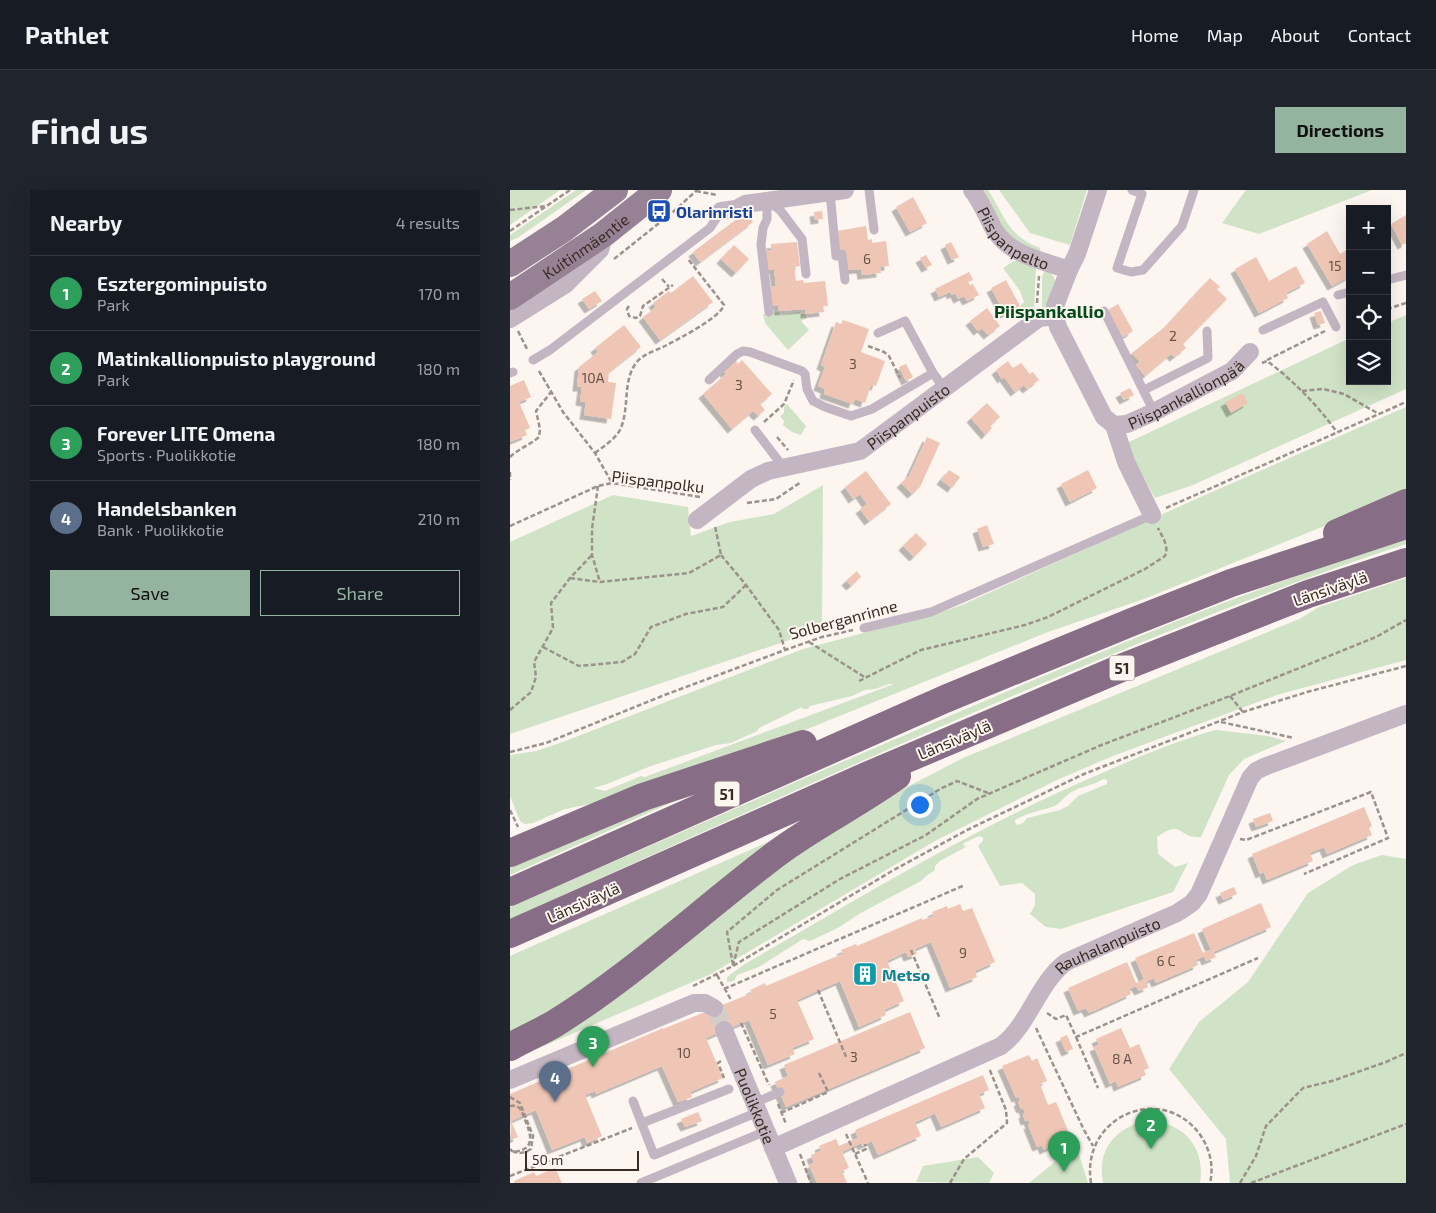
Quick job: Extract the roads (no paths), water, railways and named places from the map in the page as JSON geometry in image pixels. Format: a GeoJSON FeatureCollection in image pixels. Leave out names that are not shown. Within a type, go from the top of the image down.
{"type":"FeatureCollection","features":[{"type":"Feature","properties":{"kind":"highway"},"geometry":{"type":"LineString","coordinates":[[1231,583],[1369,518],[1406,503]]}},
{"type":"Feature","properties":{"kind":"highway","name":"51"},"geometry":{"type":"LineString","coordinates":[[510,892],[945,699],[1231,583],[1406,525]]}},
{"type":"Feature","properties":{"kind":"highway","name":"Länsiväylä"},"geometry":{"type":"LineString","coordinates":[[510,934],[937,746],[1126,666],[1289,601],[1406,562]]}},
{"type":"Feature","properties":{"kind":"highway"},"geometry":{"type":"LineString","coordinates":[[515,842],[642,797],[945,699]]}},
{"type":"Feature","properties":{"kind":"highway","name":"51"},"geometry":{"type":"LineString","coordinates":[[510,1046],[552,1024],[590,1000],[778,852],[828,819],[873,793],[937,746]]}},
{"type":"Feature","properties":{"kind":"main road","name":"Kuitinmäentie"},"geometry":{"type":"LineString","coordinates":[[510,264],[564,229],[615,190]]}},
{"type":"Feature","properties":{"kind":"main road","name":"Kuitinmäentie"},"geometry":{"type":"LineString","coordinates":[[510,297],[604,234],[659,190]]}},
{"type":"Feature","properties":{"kind":"street","name":"Piispanpelto"},"geometry":{"type":"LineString","coordinates":[[972,190],[995,230],[1006,244],[1018,252],[1069,270]]}},
{"type":"Feature","properties":{"kind":"street"},"geometry":{"type":"LineString","coordinates":[[1098,190],[1077,254],[1055,306],[1047,317],[1058,327],[1104,417],[1114,425],[1126,462],[1152,515]]}},
{"type":"Feature","properties":{"kind":"street"},"geometry":{"type":"LineString","coordinates":[[721,211],[736,209],[761,198],[837,191]]}},
{"type":"Feature","properties":{"kind":"street"},"geometry":{"type":"LineString","coordinates":[[513,324],[566,284],[600,250],[604,234]]}},
{"type":"Feature","properties":{"kind":"street","name":"Piispanpuisto"},"geometry":{"type":"LineString","coordinates":[[697,520],[751,479],[768,471],[860,450],[944,388],[1047,317]]}},
{"type":"Feature","properties":{"kind":"street","name":"Piispankallionpää"},"geometry":{"type":"LineString","coordinates":[[1114,425],[1127,424],[1154,412],[1232,371],[1250,352]]}},
{"type":"Feature","properties":{"kind":"street","name":"Rauhalanpuisto"},"geometry":{"type":"LineString","coordinates":[[773,1148],[1001,1046],[1007,1041],[1053,974],[1066,962],[1177,914],[1192,903],[1199,894],[1250,778],[1256,771],[1406,714]]}},
{"type":"Feature","properties":{"kind":"street"},"geometry":{"type":"LineString","coordinates":[[511,1086],[694,1003],[705,1003],[714,1008]]}},
{"type":"Feature","properties":{"kind":"street","name":"Puolikkotie"},"geometry":{"type":"LineString","coordinates":[[724,1030],[788,1183]]}},
{"type":"Feature","properties":{"kind":"lane"},"geometry":{"type":"LineString","coordinates":[[869,190],[874,230]]}},
{"type":"Feature","properties":{"kind":"lane"},"geometry":{"type":"LineString","coordinates":[[1132,190],[1142,194],[1117,268],[1131,272],[1143,270],[1182,226],[1194,190]]}},
{"type":"Feature","properties":{"kind":"lane"},"geometry":{"type":"LineString","coordinates":[[837,191],[836,256],[842,255],[845,280]]}},
{"type":"Feature","properties":{"kind":"lane"},"geometry":{"type":"LineString","coordinates":[[761,198],[780,210],[802,239],[806,274]]}},
{"type":"Feature","properties":{"kind":"lane"},"geometry":{"type":"LineString","coordinates":[[761,198],[767,219],[763,228],[761,246],[769,312]]}},
{"type":"Feature","properties":{"kind":"lane"},"geometry":{"type":"LineString","coordinates":[[533,360],[550,350],[710,228],[721,211]]}},
{"type":"Feature","properties":{"kind":"lane"},"geometry":{"type":"LineString","coordinates":[[1391,279],[1406,275]]}},
{"type":"Feature","properties":{"kind":"lane"},"geometry":{"type":"LineString","coordinates":[[1338,295],[1346,293]]}},
{"type":"Feature","properties":{"kind":"lane"},"geometry":{"type":"LineString","coordinates":[[1263,330],[1323,302],[1336,327]]}},
{"type":"Feature","properties":{"kind":"lane"},"geometry":{"type":"LineString","coordinates":[[1104,311],[1154,412]]}},
{"type":"Feature","properties":{"kind":"lane"},"geometry":{"type":"LineString","coordinates":[[878,334],[905,320],[944,388]]}},
{"type":"Feature","properties":{"kind":"lane"},"geometry":{"type":"LineString","coordinates":[[1144,390],[1208,358],[1207,331]]}},
{"type":"Feature","properties":{"kind":"lane"},"geometry":{"type":"LineString","coordinates":[[709,380],[737,354],[743,351],[750,352],[802,371],[805,374],[807,390],[813,401],[851,416],[872,409],[934,373]]}},
{"type":"Feature","properties":{"kind":"lane"},"geometry":{"type":"LineString","coordinates":[[755,430],[784,468]]}},
{"type":"Feature","properties":{"kind":"lane","name":"Solberganrinne"},"geometry":{"type":"LineString","coordinates":[[864,628],[931,612],[1152,515]]}},
{"type":"Feature","properties":{"kind":"lane"},"geometry":{"type":"LineString","coordinates":[[642,1123],[727,1085]]}},
{"type":"Feature","properties":{"kind":"lane"},"geometry":{"type":"LineString","coordinates":[[633,1101],[654,1155],[756,1108],[780,1092]]}},
{"type":"Feature","properties":{"kind":"lane"},"geometry":{"type":"LineString","coordinates":[[641,1183],[766,1131]]}},
{"type":"Feature","properties":{"kind":"tunnel"},"geometry":{"type":"LineString","coordinates":[[714,1008],[724,1030]]}},
{"type":"Feature","properties":{"kind":"place","name":"Olarinristi"},"geometry":{"type":"Point","coordinates":[659,211]}},
{"type":"Feature","properties":{"kind":"place","name":"Metso"},"geometry":{"type":"Point","coordinates":[865,974]}},
{"type":"Feature","properties":{"kind":"place","name":"Forever LITE Omena"},"geometry":{"type":"Point","coordinates":[593,1067]}},
{"type":"Feature","properties":{"kind":"place","name":"Handelsbanken"},"geometry":{"type":"Point","coordinates":[555,1102]}},
{"type":"Feature","properties":{"kind":"place","name":"Matinkallionpuisto playground"},"geometry":{"type":"Point","coordinates":[1151,1149]}},
{"type":"Feature","properties":{"kind":"place","name":"Esztergominpuisto"},"geometry":{"type":"Point","coordinates":[1064,1172]}},
{"type":"Feature","properties":{"kind":"district","name":"Piispankallio"},"geometry":{"type":"Point","coordinates":[1049,311]}}]}
